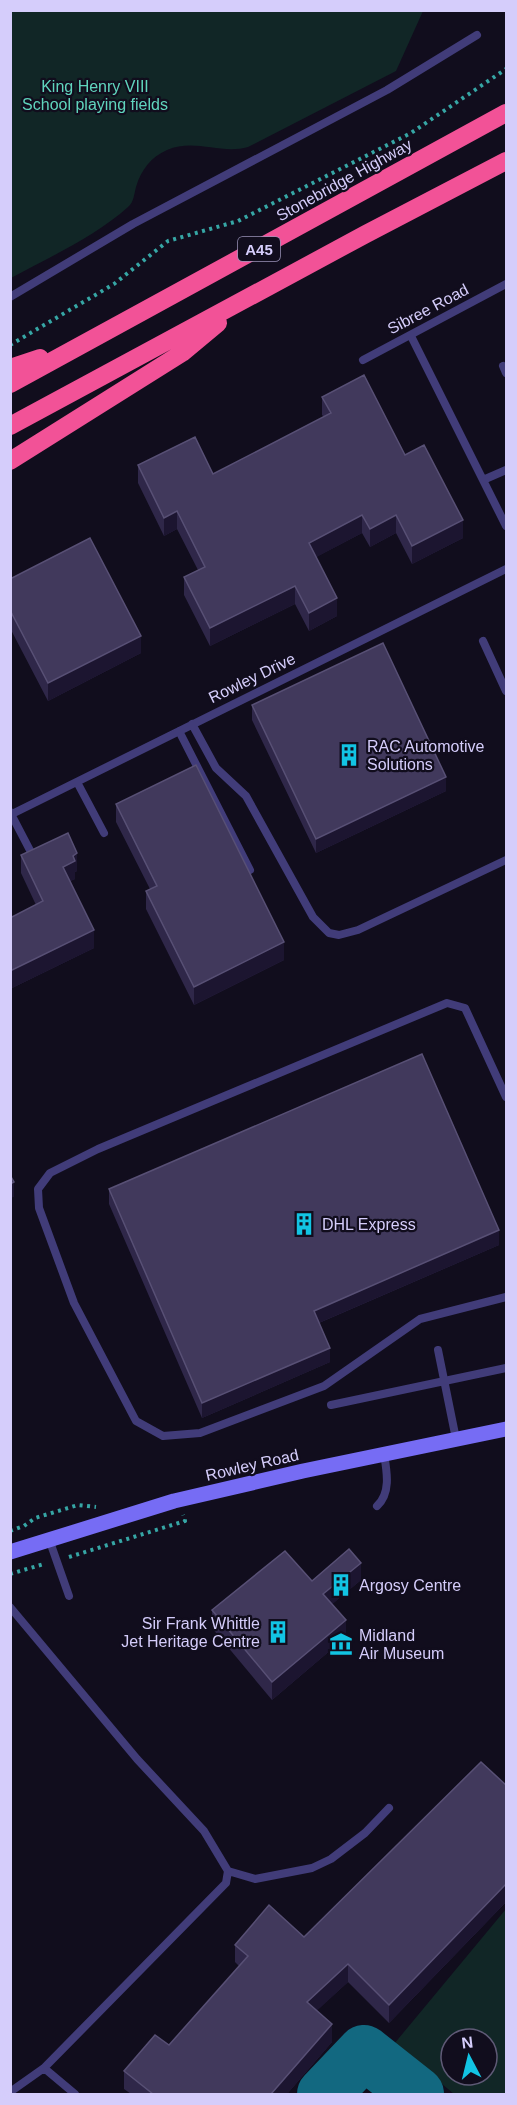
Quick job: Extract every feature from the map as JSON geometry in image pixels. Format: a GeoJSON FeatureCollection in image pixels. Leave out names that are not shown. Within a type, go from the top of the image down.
{"type":"FeatureCollection","features":[{"type":"Feature","properties":{"kind":"highway","name":"Stonebridge Highway"},"geometry":{"type":"LineString","coordinates":[[10,384],[507,114]]}},
{"type":"Feature","properties":{"kind":"highway","name":"A45"},"geometry":{"type":"LineString","coordinates":[[10,426],[507,161]]}},
{"type":"Feature","properties":{"kind":"highway"},"geometry":{"type":"LineString","coordinates":[[10,461],[182,353],[249,297]]}},
{"type":"Feature","properties":{"kind":"highway"},"geometry":{"type":"LineString","coordinates":[[10,368],[99,335]]}},
{"type":"Feature","properties":{"kind":"street","name":"Rowley Road"},"geometry":{"type":"LineString","coordinates":[[10,1552],[178,1500],[507,1429]]}},
{"type":"Feature","properties":{"kind":"lane"},"geometry":{"type":"LineString","coordinates":[[10,297],[133,224],[387,90],[477,35]]}},
{"type":"Feature","properties":{"kind":"lane","name":"Sibree Road"},"geometry":{"type":"LineString","coordinates":[[363,360],[507,284]]}},
{"type":"Feature","properties":{"kind":"lane"},"geometry":{"type":"LineString","coordinates":[[411,336],[483,480],[503,512],[507,525]]}},
{"type":"Feature","properties":{"kind":"lane"},"geometry":{"type":"LineString","coordinates":[[483,480],[507,470]]}},
{"type":"Feature","properties":{"kind":"lane","name":"Rowley Drive"},"geometry":{"type":"LineString","coordinates":[[34,858],[11,813],[507,568]]}},
{"type":"Feature","properties":{"kind":"lane"},"geometry":{"type":"LineString","coordinates":[[483,641],[507,691]]}},
{"type":"Feature","properties":{"kind":"lane"},"geometry":{"type":"LineString","coordinates":[[192,724],[216,768],[246,796],[313,917],[329,933],[339,935],[357,930],[507,860]]}},
{"type":"Feature","properties":{"kind":"lane"},"geometry":{"type":"LineString","coordinates":[[179,731],[250,870]]}},
{"type":"Feature","properties":{"kind":"lane"},"geometry":{"type":"LineString","coordinates":[[77,782],[104,833]]}},
{"type":"Feature","properties":{"kind":"lane"},"geometry":{"type":"LineString","coordinates":[[507,1097],[465,1008],[447,1003],[98,1149],[51,1173],[39,1189],[39,1208],[74,1303],[136,1421],[163,1436],[200,1433],[324,1386],[420,1319],[507,1297]]}},
{"type":"Feature","properties":{"kind":"lane"},"geometry":{"type":"LineString","coordinates":[[438,1350],[456,1439]]}},
{"type":"Feature","properties":{"kind":"lane"},"geometry":{"type":"LineString","coordinates":[[331,1405],[507,1368]]}},
{"type":"Feature","properties":{"kind":"lane"},"geometry":{"type":"LineString","coordinates":[[377,1506],[384,1499],[387,1474],[384,1454]]}},
{"type":"Feature","properties":{"kind":"lane"},"geometry":{"type":"LineString","coordinates":[[49,1539],[69,1596]]}},
{"type":"Feature","properties":{"kind":"lane"},"geometry":{"type":"LineString","coordinates":[[10,1607],[137,1759],[204,1831],[228,1871],[226,1883],[44,2068],[10,2092]]}},
{"type":"Feature","properties":{"kind":"lane"},"geometry":{"type":"LineString","coordinates":[[228,1871],[255,1880],[312,1868],[331,1859],[365,1833],[389,1808]]}},
{"type":"Feature","properties":{"kind":"lane"},"geometry":{"type":"LineString","coordinates":[[44,2068],[75,2094]]}},
{"type":"Feature","properties":{"kind":"path"},"geometry":{"type":"LineString","coordinates":[[10,345],[114,284],[168,241],[238,221],[411,133],[507,69]]}},
{"type":"Feature","properties":{"kind":"path"},"geometry":{"type":"LineString","coordinates":[[10,1574],[184,1521],[178,1500]]}},
{"type":"Feature","properties":{"kind":"green space","name":"King Henry VIII School playing fields"},"geometry":{"type":"Polygon","coordinates":[[[11,10],[423,11],[396,71],[248,147],[228,149],[188,146],[161,153],[151,160],[144,170],[130,205],[115,218],[87,237],[11,278],[11,10]]]}},
{"type":"Feature","properties":{"kind":"green space"},"geometry":{"type":"Polygon","coordinates":[[[506,1909],[506,2094],[454,2094],[446,2087],[499,2087],[499,2027],[439,2027],[439,2082],[394,2044],[506,1909]]]}},
{"type":"Feature","properties":{"kind":"building"},"geometry":{"type":"Polygon","coordinates":[[[364,375],[405,455],[424,445],[463,520],[412,546],[396,515],[370,529],[362,515],[309,543],[337,598],[309,613],[295,586],[210,628],[184,577],[205,567],[177,511],[164,518],[138,465],[195,437],[213,474],[331,413],[322,397],[364,375]]]}},
{"type":"Feature","properties":{"kind":"building"},"geometry":{"type":"Polygon","coordinates":[[[90,538],[141,636],[48,683],[10,610],[10,579],[90,538]]]}},
{"type":"Feature","properties":{"kind":"building","name":"RAC Automotive Solutions"},"geometry":{"type":"Polygon","coordinates":[[[383,643],[446,777],[316,839],[252,705],[383,643]]]}},
{"type":"Feature","properties":{"kind":"building"},"geometry":{"type":"Polygon","coordinates":[[[196,765],[284,942],[194,987],[146,891],[157,886],[116,804],[196,765]]]}},
{"type":"Feature","properties":{"kind":"building"},"geometry":{"type":"Polygon","coordinates":[[[68,833],[77,853],[73,856],[75,861],[63,867],[94,930],[10,971],[10,914],[12,917],[43,901],[21,855],[68,833]]]}},
{"type":"Feature","properties":{"kind":"building","name":"DHL Express"},"geometry":{"type":"Polygon","coordinates":[[[422,1054],[499,1230],[314,1311],[330,1348],[202,1403],[109,1189],[422,1054]]]}},
{"type":"Feature","properties":{"kind":"building","name":"Sir Frank Whittle Jet Heritage Centre"},"geometry":{"type":"Polygon","coordinates":[[[349,1549],[361,1563],[323,1594],[346,1620],[272,1682],[212,1610],[285,1551],[312,1581],[349,1549]]]}},
{"type":"Feature","properties":{"kind":"building"},"geometry":{"type":"Polygon","coordinates":[[[481,1762],[507,1786],[507,1883],[389,2005],[348,1964],[307,2002],[332,2024],[271,2094],[153,2094],[124,2071],[155,2035],[169,2045],[248,1956],[235,1945],[269,1905],[304,1937],[481,1762]]]}},
{"type":"Feature","properties":{"kind":"taxiway"},"geometry":{"type":"LineString","coordinates":[[324,2094],[364,2052],[417,2094]]}},
{"type":"Feature","properties":{"kind":"place","name":"RAC Automotive Solutions"},"geometry":{"type":"Point","coordinates":[349,755]}},
{"type":"Feature","properties":{"kind":"place","name":"DHL Express"},"geometry":{"type":"Point","coordinates":[304,1224]}},
{"type":"Feature","properties":{"kind":"place","name":"Argosy Centre"},"geometry":{"type":"Point","coordinates":[341,1585]}},
{"type":"Feature","properties":{"kind":"place","name":"Sir Frank Whittle Jet Heritage Centre"},"geometry":{"type":"Point","coordinates":[278,1632]}},
{"type":"Feature","properties":{"kind":"place","name":"Midland Air Museum"},"geometry":{"type":"Point","coordinates":[341,1644]}}]}
